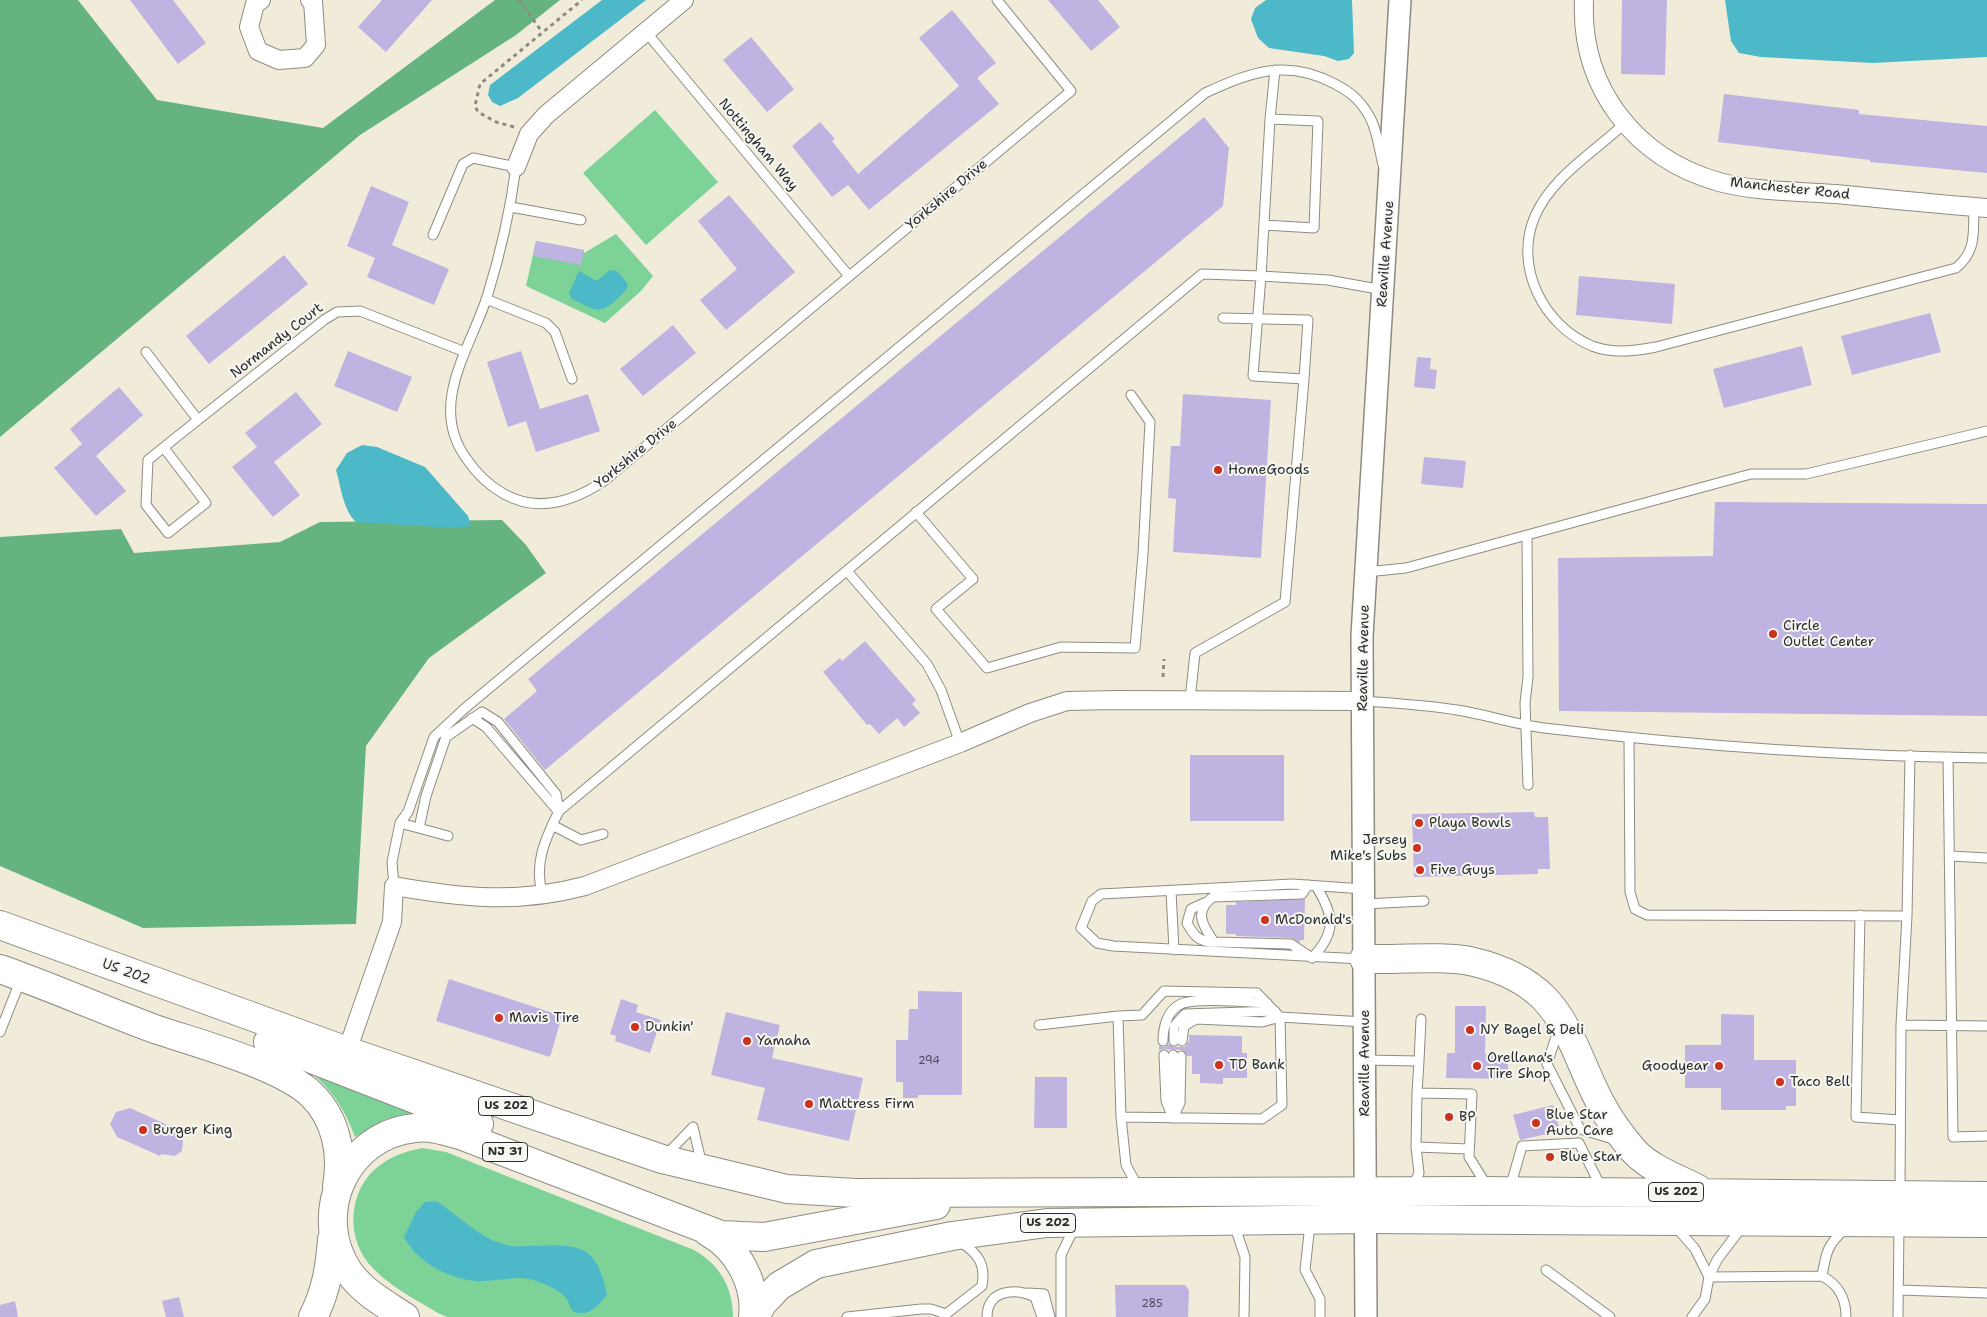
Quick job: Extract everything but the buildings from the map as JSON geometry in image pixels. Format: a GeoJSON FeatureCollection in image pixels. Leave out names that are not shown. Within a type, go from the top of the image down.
{"type":"FeatureCollection","features":[{"type":"Feature","properties":{"kind":"highway","name":"US 202"},"geometry":{"type":"LineString","coordinates":[[0,925],[347,1051],[662,1159],[770,1186],[820,1192],[1499,1191],[1987,1196]]}},
{"type":"Feature","properties":{"kind":"highway"},"geometry":{"type":"LineString","coordinates":[[0,931],[102,978],[507,1135],[559,1173]]}},
{"type":"Feature","properties":{"kind":"highway"},"geometry":{"type":"LineString","coordinates":[[1364,959],[1446,959],[1472,961],[1498,969],[1522,980],[1544,998],[1561,1021],[1600,1104],[1635,1152],[1660,1170],[1706,1193]]}},
{"type":"Feature","properties":{"kind":"highway"},"geometry":{"type":"LineString","coordinates":[[11,973],[151,1027],[264,1067],[302,1087],[322,1106],[337,1138],[339,1171],[328,1279],[322,1299],[313,1317]]}},
{"type":"Feature","properties":{"kind":"highway","name":"NJ 31"},"geometry":{"type":"LineString","coordinates":[[335,1196],[342,1177],[350,1165],[369,1146],[391,1135],[414,1128],[431,1128],[460,1135],[721,1235],[764,1237],[941,1204],[1032,1192]]}},
{"type":"Feature","properties":{"kind":"highway","name":"US 202"},"geometry":{"type":"LineString","coordinates":[[754,1317],[762,1304],[779,1286],[816,1264],[952,1236],[1022,1226],[1077,1222],[1366,1219],[1987,1223]]}},
{"type":"Feature","properties":{"kind":"highway"},"geometry":{"type":"LineString","coordinates":[[697,1227],[718,1239],[735,1254],[751,1289],[754,1317]]}},
{"type":"Feature","properties":{"kind":"highway"},"geometry":{"type":"LineString","coordinates":[[332,1235],[341,1259],[358,1283],[369,1294],[405,1317]]}},
{"type":"Feature","properties":{"kind":"street"},"geometry":{"type":"LineString","coordinates":[[261,0],[255,4],[249,27],[258,51],[279,60],[306,58],[316,45],[313,1],[310,0]]}},
{"type":"Feature","properties":{"kind":"street","name":"Yorkshire Drive"},"geometry":{"type":"LineString","coordinates":[[516,168],[529,134],[546,115],[684,0]]}},
{"type":"Feature","properties":{"kind":"street","name":"Reaville Avenue"},"geometry":{"type":"LineString","coordinates":[[1366,1317],[1362,636],[1390,194],[1392,118],[1400,0]]}},
{"type":"Feature","properties":{"kind":"street","name":"Manchester Road"},"geometry":{"type":"LineString","coordinates":[[1584,0],[1583,26],[1588,52],[1608,100],[1624,124],[1639,139],[1671,161],[1698,175],[1721,182],[1981,208]]}},
{"type":"Feature","properties":{"kind":"street"},"geometry":{"type":"LineString","coordinates":[[347,1051],[392,922],[394,886],[460,897],[489,898],[543,896],[585,886],[960,743],[1030,713],[1067,701],[1363,701]]}},
{"type":"Feature","properties":{"kind":"lane","name":"Yorkshire Drive"},"geometry":{"type":"LineString","coordinates":[[516,168],[511,208],[486,299],[451,389],[449,406],[452,430],[460,450],[490,486],[507,496],[527,502],[547,504],[585,494],[604,481],[1072,91],[997,0]]}},
{"type":"Feature","properties":{"kind":"lane","name":"Nottingham Way"},"geometry":{"type":"LineString","coordinates":[[646,32],[849,276]]}},
{"type":"Feature","properties":{"kind":"lane"},"geometry":{"type":"LineString","coordinates":[[394,886],[392,862],[400,823],[408,812],[434,737],[464,709],[1205,93],[1237,78],[1275,70],[1298,69],[1316,75],[1354,94],[1370,116],[1390,194]]}},
{"type":"Feature","properties":{"kind":"lane"},"geometry":{"type":"LineString","coordinates":[[1275,70],[1253,376],[1304,379]]}},
{"type":"Feature","properties":{"kind":"lane"},"geometry":{"type":"LineString","coordinates":[[1264,225],[1314,228],[1318,121],[1270,119]]}},
{"type":"Feature","properties":{"kind":"lane"},"geometry":{"type":"LineString","coordinates":[[1624,124],[1553,186],[1534,218],[1529,238],[1528,261],[1532,283],[1542,303],[1556,321],[1573,336],[1594,346],[1616,351],[1656,347],[1956,268],[1966,260],[1972,248],[1981,208]]}},
{"type":"Feature","properties":{"kind":"lane"},"geometry":{"type":"LineString","coordinates":[[433,235],[463,164],[473,158],[516,168]]}},
{"type":"Feature","properties":{"kind":"lane"},"geometry":{"type":"LineString","coordinates":[[511,208],[581,220]]}},
{"type":"Feature","properties":{"kind":"lane"},"geometry":{"type":"LineString","coordinates":[[543,896],[538,879],[540,861],[552,825],[559,811],[761,640],[847,571],[1202,274],[1328,280],[1383,290]]}},
{"type":"Feature","properties":{"kind":"lane"},"geometry":{"type":"LineString","coordinates":[[486,299],[546,323],[555,332],[572,379]]}},
{"type":"Feature","properties":{"kind":"lane","name":"Normandy Court"},"geometry":{"type":"LineString","coordinates":[[164,448],[206,502],[168,533],[146,505],[148,460],[337,312],[360,311],[465,352]]}},
{"type":"Feature","properties":{"kind":"lane"},"geometry":{"type":"LineString","coordinates":[[1190,700],[1195,653],[1285,602],[1308,320],[1223,318]]}},
{"type":"Feature","properties":{"kind":"lane"},"geometry":{"type":"LineString","coordinates":[[146,352],[198,420]]}},
{"type":"Feature","properties":{"kind":"lane"},"geometry":{"type":"LineString","coordinates":[[916,512],[973,579],[936,609],[987,668],[1061,647],[1135,648],[1143,554],[1150,422],[1131,396]]}},
{"type":"Feature","properties":{"kind":"lane"},"geometry":{"type":"LineString","coordinates":[[1366,572],[1406,568],[1751,474],[1806,474],[1987,432]]}},
{"type":"Feature","properties":{"kind":"lane"},"geometry":{"type":"LineString","coordinates":[[1526,536],[1528,677],[1525,704],[1528,785]]}},
{"type":"Feature","properties":{"kind":"lane"},"geometry":{"type":"LineString","coordinates":[[847,571],[928,664],[941,690],[960,743]]}},
{"type":"Feature","properties":{"kind":"lane"},"geometry":{"type":"LineString","coordinates":[[1363,701],[1404,703],[1458,710],[1527,726],[1629,738],[1871,756],[1910,755],[1987,758]]}},
{"type":"Feature","properties":{"kind":"lane"},"geometry":{"type":"LineString","coordinates":[[419,828],[426,796],[446,738],[472,718],[486,727],[559,811]]}},
{"type":"Feature","properties":{"kind":"lane"},"geometry":{"type":"LineString","coordinates":[[1629,738],[1630,892],[1636,909],[1647,915],[1907,916]]}},
{"type":"Feature","properties":{"kind":"lane"},"geometry":{"type":"LineString","coordinates":[[1900,1195],[1901,1025],[1907,916],[1910,755]]}},
{"type":"Feature","properties":{"kind":"lane"},"geometry":{"type":"LineString","coordinates":[[1948,757],[1951,856],[1953,1137],[1987,1136]]}},
{"type":"Feature","properties":{"kind":"lane"},"geometry":{"type":"LineString","coordinates":[[400,823],[448,836]]}},
{"type":"Feature","properties":{"kind":"lane"},"geometry":{"type":"LineString","coordinates":[[552,825],[582,840],[603,834]]}},
{"type":"Feature","properties":{"kind":"lane"},"geometry":{"type":"LineString","coordinates":[[1951,856],[1987,858]]}},
{"type":"Feature","properties":{"kind":"lane"},"geometry":{"type":"LineString","coordinates":[[1364,959],[1174,950],[1097,943],[1081,928],[1092,900],[1101,894],[1292,884],[1364,896],[1424,901]]}},
{"type":"Feature","properties":{"kind":"lane"},"geometry":{"type":"LineString","coordinates":[[1312,886],[1302,894],[1213,897],[1204,904],[1191,909],[1187,923],[1193,934],[1202,942],[1291,944],[1312,958]]}},
{"type":"Feature","properties":{"kind":"lane"},"geometry":{"type":"LineString","coordinates":[[1312,886],[1327,904],[1330,920],[1325,944],[1312,958]]}},
{"type":"Feature","properties":{"kind":"lane"},"geometry":{"type":"LineString","coordinates":[[1171,891],[1174,950]]}},
{"type":"Feature","properties":{"kind":"lane"},"geometry":{"type":"LineString","coordinates":[[1204,904],[1201,915],[1203,927],[1214,942]]}},
{"type":"Feature","properties":{"kind":"lane"},"geometry":{"type":"LineString","coordinates":[[1860,916],[1856,1117],[1900,1120]]}},
{"type":"Feature","properties":{"kind":"lane"},"geometry":{"type":"LineString","coordinates":[[0,1032],[11,973]]}},
{"type":"Feature","properties":{"kind":"lane"},"geometry":{"type":"LineString","coordinates":[[1039,1025],[1142,1015],[1164,991],[1257,993],[1278,1014],[1282,1105],[1262,1119],[1121,1118]]}},
{"type":"Feature","properties":{"kind":"lane"},"geometry":{"type":"LineString","coordinates":[[1163,1041],[1163,1031],[1168,1016],[1180,1004],[1201,1001],[1267,1003]]}},
{"type":"Feature","properties":{"kind":"lane"},"geometry":{"type":"LineString","coordinates":[[1178,1041],[1184,1026],[1196,1019],[1262,1022],[1278,1014],[1364,1022]]}},
{"type":"Feature","properties":{"kind":"lane"},"geometry":{"type":"LineString","coordinates":[[1118,1016],[1121,1118],[1126,1165],[1141,1192]]}},
{"type":"Feature","properties":{"kind":"lane"},"geometry":{"type":"LineString","coordinates":[[1411,1191],[1419,1173],[1416,1147],[1421,1019]]}},
{"type":"Feature","properties":{"kind":"lane"},"geometry":{"type":"LineString","coordinates":[[1561,1021],[1548,1064],[1580,1129],[1579,1143],[1603,1192]]}},
{"type":"Feature","properties":{"kind":"lane"},"geometry":{"type":"LineString","coordinates":[[1901,1025],[1987,1026]]}},
{"type":"Feature","properties":{"kind":"lane"},"geometry":{"type":"LineString","coordinates":[[1173,1056],[1180,1103],[1173,1118],[1166,1101],[1173,1056]]}},
{"type":"Feature","properties":{"kind":"lane"},"geometry":{"type":"LineString","coordinates":[[1365,1060],[1419,1060]]}},
{"type":"Feature","properties":{"kind":"lane"},"geometry":{"type":"LineString","coordinates":[[1417,1092],[1472,1094],[1469,1157],[1499,1191],[1522,1146],[1579,1143]]}},
{"type":"Feature","properties":{"kind":"lane"},"geometry":{"type":"LineString","coordinates":[[662,1159],[694,1127],[704,1170]]}},
{"type":"Feature","properties":{"kind":"lane"},"geometry":{"type":"LineString","coordinates":[[1580,1129],[1628,1143]]}},
{"type":"Feature","properties":{"kind":"lane"},"geometry":{"type":"LineString","coordinates":[[1416,1147],[1469,1149]]}},
{"type":"Feature","properties":{"kind":"lane"},"geometry":{"type":"LineString","coordinates":[[1233,1220],[1245,1257],[1244,1317]]}},
{"type":"Feature","properties":{"kind":"lane"},"geometry":{"type":"LineString","coordinates":[[1311,1221],[1305,1270],[1320,1299],[1320,1317]]}},
{"type":"Feature","properties":{"kind":"lane"},"geometry":{"type":"LineString","coordinates":[[1669,1221],[1694,1249],[1709,1278]]}},
{"type":"Feature","properties":{"kind":"lane"},"geometry":{"type":"LineString","coordinates":[[1061,1317],[1061,1254],[1077,1222]]}},
{"type":"Feature","properties":{"kind":"lane"},"geometry":{"type":"LineString","coordinates":[[1692,1317],[1705,1298],[1709,1278],[1723,1252],[1746,1222]]}},
{"type":"Feature","properties":{"kind":"lane"},"geometry":{"type":"LineString","coordinates":[[1822,1276],[1826,1254],[1832,1241],[1852,1223]]}},
{"type":"Feature","properties":{"kind":"lane"},"geometry":{"type":"LineString","coordinates":[[1898,1317],[1900,1223]]}},
{"type":"Feature","properties":{"kind":"lane"},"geometry":{"type":"LineString","coordinates":[[847,1317],[921,1309],[931,1309],[946,1316],[982,1286],[985,1272],[983,1264],[971,1248],[952,1236]]}},
{"type":"Feature","properties":{"kind":"lane"},"geometry":{"type":"LineString","coordinates":[[1546,1270],[1610,1317]]}},
{"type":"Feature","properties":{"kind":"lane"},"geometry":{"type":"LineString","coordinates":[[1709,1278],[1822,1276],[1832,1281],[1840,1291],[1846,1317]]}},
{"type":"Feature","properties":{"kind":"lane"},"geometry":{"type":"LineString","coordinates":[[1899,1290],[1987,1293]]}},
{"type":"Feature","properties":{"kind":"lane"},"geometry":{"type":"LineString","coordinates":[[987,1317],[987,1311],[993,1300],[1003,1291],[1022,1291],[1035,1297],[1042,1317]]}},
{"type":"Feature","properties":{"kind":"lane"},"geometry":{"type":"LineString","coordinates":[[1027,1293],[1044,1294],[1050,1317]]}},
{"type":"Feature","properties":{"kind":"path"},"geometry":{"type":"LineString","coordinates":[[519,0],[542,32]]}},
{"type":"Feature","properties":{"kind":"path"},"geometry":{"type":"LineString","coordinates":[[529,134],[518,128],[483,117],[475,106],[476,94],[480,84],[582,0]]}},
{"type":"Feature","properties":{"kind":"path"},"geometry":{"type":"LineString","coordinates":[[1163,677],[1164,659]]}},
{"type":"Feature","properties":{"kind":"green space"},"geometry":{"type":"Polygon","coordinates":[[[0,0],[78,0],[157,100],[323,128],[495,0],[560,0],[516,35],[360,135],[0,437],[0,0]]]}},
{"type":"Feature","properties":{"kind":"green space"},"geometry":{"type":"Polygon","coordinates":[[[655,110],[718,182],[646,245],[583,173],[655,110]]]}},
{"type":"Feature","properties":{"kind":"green space"},"geometry":{"type":"Polygon","coordinates":[[[616,234],[653,276],[641,291],[605,323],[526,286],[536,241],[584,250],[584,253],[616,234]]]}},
{"type":"Feature","properties":{"kind":"green space"},"geometry":{"type":"Polygon","coordinates":[[[502,520],[526,545],[546,573],[429,658],[366,746],[356,924],[143,928],[0,866],[0,537],[121,529],[134,553],[280,542],[320,522],[502,520]]]}},
{"type":"Feature","properties":{"kind":"green space"},"geometry":{"type":"Polygon","coordinates":[[[308,1071],[412,1111],[412,1113],[386,1119],[355,1137],[337,1100],[308,1071]]]}},
{"type":"Feature","properties":{"kind":"green space"},"geometry":{"type":"Polygon","coordinates":[[[422,1148],[446,1152],[694,1250],[711,1262],[723,1278],[730,1296],[733,1317],[447,1317],[438,1313],[411,1297],[376,1272],[361,1251],[353,1223],[354,1208],[358,1194],[364,1181],[374,1170],[394,1156],[422,1148]]]}},
{"type":"Feature","properties":{"kind":"water"},"geometry":{"type":"Polygon","coordinates":[[[602,0],[646,0],[518,98],[500,106],[492,102],[488,95],[490,85],[602,0]]]}},
{"type":"Feature","properties":{"kind":"water"},"geometry":{"type":"Polygon","coordinates":[[[1266,0],[1352,0],[1354,53],[1349,59],[1338,61],[1324,56],[1269,48],[1258,38],[1251,19],[1255,8],[1266,0]]]}},
{"type":"Feature","properties":{"kind":"water"},"geometry":{"type":"Polygon","coordinates":[[[1725,0],[1987,0],[1987,57],[1873,63],[1761,57],[1739,53],[1731,41],[1725,0]]]}},
{"type":"Feature","properties":{"kind":"water"},"geometry":{"type":"Polygon","coordinates":[[[610,270],[617,271],[628,284],[627,289],[611,305],[596,310],[572,299],[569,293],[579,271],[597,281],[610,270]]]}},
{"type":"Feature","properties":{"kind":"water"},"geometry":{"type":"Polygon","coordinates":[[[362,445],[377,447],[425,467],[468,516],[471,526],[454,528],[356,522],[345,505],[336,470],[347,453],[362,445]]]}},
{"type":"Feature","properties":{"kind":"water"},"geometry":{"type":"Polygon","coordinates":[[[436,1201],[478,1232],[497,1242],[511,1246],[570,1246],[580,1249],[589,1254],[596,1263],[607,1295],[592,1310],[576,1313],[560,1292],[536,1281],[522,1278],[486,1281],[468,1280],[436,1268],[418,1255],[404,1237],[416,1212],[425,1202],[436,1201]]]}},
{"type":"Feature","properties":{"kind":"place","name":"HomeGoods"},"geometry":{"type":"Point","coordinates":[1218,470]}},
{"type":"Feature","properties":{"kind":"place","name":"Circle Outlet Center"},"geometry":{"type":"Point","coordinates":[1773,634]}},
{"type":"Feature","properties":{"kind":"place","name":"Playa Bowls"},"geometry":{"type":"Point","coordinates":[1419,823]}},
{"type":"Feature","properties":{"kind":"place","name":"Jersey Mike's Subs"},"geometry":{"type":"Point","coordinates":[1417,848]}},
{"type":"Feature","properties":{"kind":"place","name":"Five Guys"},"geometry":{"type":"Point","coordinates":[1420,870]}},
{"type":"Feature","properties":{"kind":"place","name":"McDonald's"},"geometry":{"type":"Point","coordinates":[1265,920]}},
{"type":"Feature","properties":{"kind":"place","name":"Mavis Tire"},"geometry":{"type":"Point","coordinates":[499,1018]}},
{"type":"Feature","properties":{"kind":"place","name":"Dunkin'"},"geometry":{"type":"Point","coordinates":[635,1027]}},
{"type":"Feature","properties":{"kind":"place","name":"NY Bagel & Deli"},"geometry":{"type":"Point","coordinates":[1470,1030]}},
{"type":"Feature","properties":{"kind":"place","name":"Yamaha"},"geometry":{"type":"Point","coordinates":[747,1041]}},
{"type":"Feature","properties":{"kind":"place","name":"TD Bank"},"geometry":{"type":"Point","coordinates":[1219,1065]}},
{"type":"Feature","properties":{"kind":"place","name":"Orellana's Tire Shop"},"geometry":{"type":"Point","coordinates":[1477,1066]}},
{"type":"Feature","properties":{"kind":"place","name":"Goodyear"},"geometry":{"type":"Point","coordinates":[1719,1066]}},
{"type":"Feature","properties":{"kind":"place","name":"Taco Bell"},"geometry":{"type":"Point","coordinates":[1780,1082]}},
{"type":"Feature","properties":{"kind":"place","name":"Mattress Firm"},"geometry":{"type":"Point","coordinates":[809,1104]}},
{"type":"Feature","properties":{"kind":"place","name":"BP"},"geometry":{"type":"Point","coordinates":[1449,1117]}},
{"type":"Feature","properties":{"kind":"place","name":"Blue Star Auto Care"},"geometry":{"type":"Point","coordinates":[1536,1123]}},
{"type":"Feature","properties":{"kind":"place","name":"Burger King"},"geometry":{"type":"Point","coordinates":[143,1130]}},
{"type":"Feature","properties":{"kind":"place","name":"Blue Star"},"geometry":{"type":"Point","coordinates":[1550,1157]}}]}
